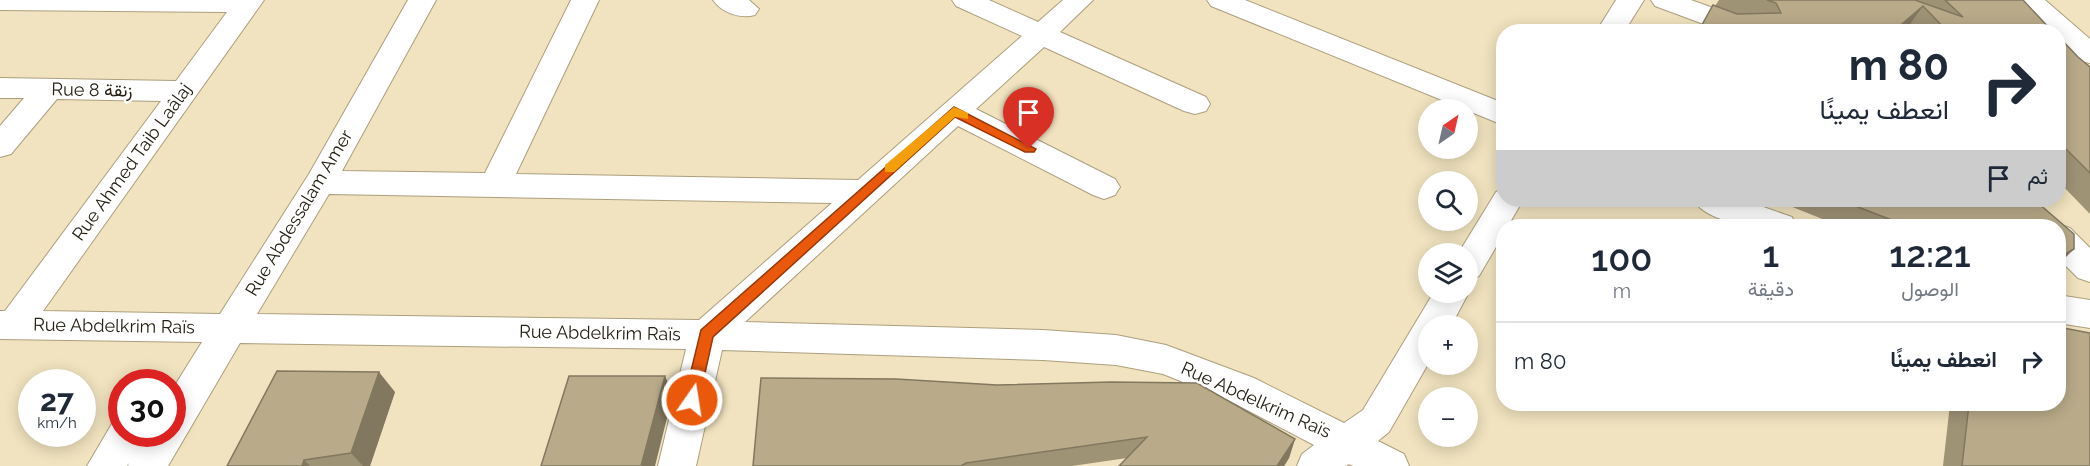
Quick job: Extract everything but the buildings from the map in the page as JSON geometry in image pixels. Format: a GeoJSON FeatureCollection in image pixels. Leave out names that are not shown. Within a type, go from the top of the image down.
{"type":"FeatureCollection","features":[{"type":"Feature","properties":{"kind":"street","name":"Rue Abdessalam Amer"},"geometry":{"type":"LineString","coordinates":[[186,400],[320,182],[422,0]]}},
{"type":"Feature","properties":{"kind":"street"},"geometry":{"type":"LineString","coordinates":[[495,185],[585,0]]}},
{"type":"Feature","properties":{"kind":"street"},"geometry":{"type":"LineString","coordinates":[[966,0],[1195,104]]}},
{"type":"Feature","properties":{"kind":"street"},"geometry":{"type":"LineString","coordinates":[[676,466],[706,334],[1079,0]]}},
{"type":"Feature","properties":{"kind":"street"},"geometry":{"type":"LineString","coordinates":[[1221,0],[1496,112]]}},
{"type":"Feature","properties":{"kind":"street"},"geometry":{"type":"LineString","coordinates":[[1615,24],[1630,0]]}},
{"type":"Feature","properties":{"kind":"street"},"geometry":{"type":"LineString","coordinates":[[1665,0],[1731,24]]}},
{"type":"Feature","properties":{"kind":"street"},"geometry":{"type":"LineString","coordinates":[[2028,0],[2056,24]]}},
{"type":"Feature","properties":{"kind":"street"},"geometry":{"type":"LineString","coordinates":[[0,2],[249,2]]}},
{"type":"Feature","properties":{"kind":"street","name":"Rue Ahmed Taib Laâlaj"},"geometry":{"type":"LineString","coordinates":[[7,325],[249,2]]}},
{"type":"Feature","properties":{"kind":"street"},"geometry":{"type":"LineString","coordinates":[[2066,33],[2090,54]]}},
{"type":"Feature","properties":{"kind":"street","name":"Rue 8 زنقة"},"geometry":{"type":"LineString","coordinates":[[0,88],[184,91]]}},
{"type":"Feature","properties":{"kind":"street"},"geometry":{"type":"LineString","coordinates":[[0,146],[49,89]]}},
{"type":"Feature","properties":{"kind":"street"},"geometry":{"type":"LineString","coordinates":[[954,111],[1104,187]]}},
{"type":"Feature","properties":{"kind":"street"},"geometry":{"type":"LineString","coordinates":[[320,182],[863,192]]}},
{"type":"Feature","properties":{"kind":"street"},"geometry":{"type":"LineString","coordinates":[[1478,249],[1503,207]]}},
{"type":"Feature","properties":{"kind":"street"},"geometry":{"type":"LineString","coordinates":[[1729,207],[1761,219]]}},
{"type":"Feature","properties":{"kind":"street"},"geometry":{"type":"LineString","coordinates":[[2066,245],[2090,269]]}},
{"type":"Feature","properties":{"kind":"street"},"geometry":{"type":"LineString","coordinates":[[2066,310],[2090,314]]}},
{"type":"Feature","properties":{"kind":"street","name":"Rue Abdelkrim Raïs"},"geometry":{"type":"LineString","coordinates":[[7,325],[706,334],[1043,345],[1116,350],[1166,360],[1241,389],[1347,441],[1390,466]]}},
{"type":"Feature","properties":{"kind":"street"},"geometry":{"type":"LineString","coordinates":[[1316,466],[1376,421],[1418,350]]}},
{"type":"Feature","properties":{"kind":"street"},"geometry":{"type":"LineString","coordinates":[[106,466],[118,447]]}},
{"type":"Feature","properties":{"kind":"street"},"geometry":{"type":"LineString","coordinates":[[147,466],[158,447]]}},
{"type":"Feature","properties":{"kind":"slow traffic"},"geometry":{"type":"LineString","coordinates":[[889,169],[954,111],[963,116]]}},
{"type":"Feature","properties":{"kind":"route"},"geometry":{"type":"LineString","coordinates":[[692,400],[706,334],[954,111],[1029,149]]}}]}
